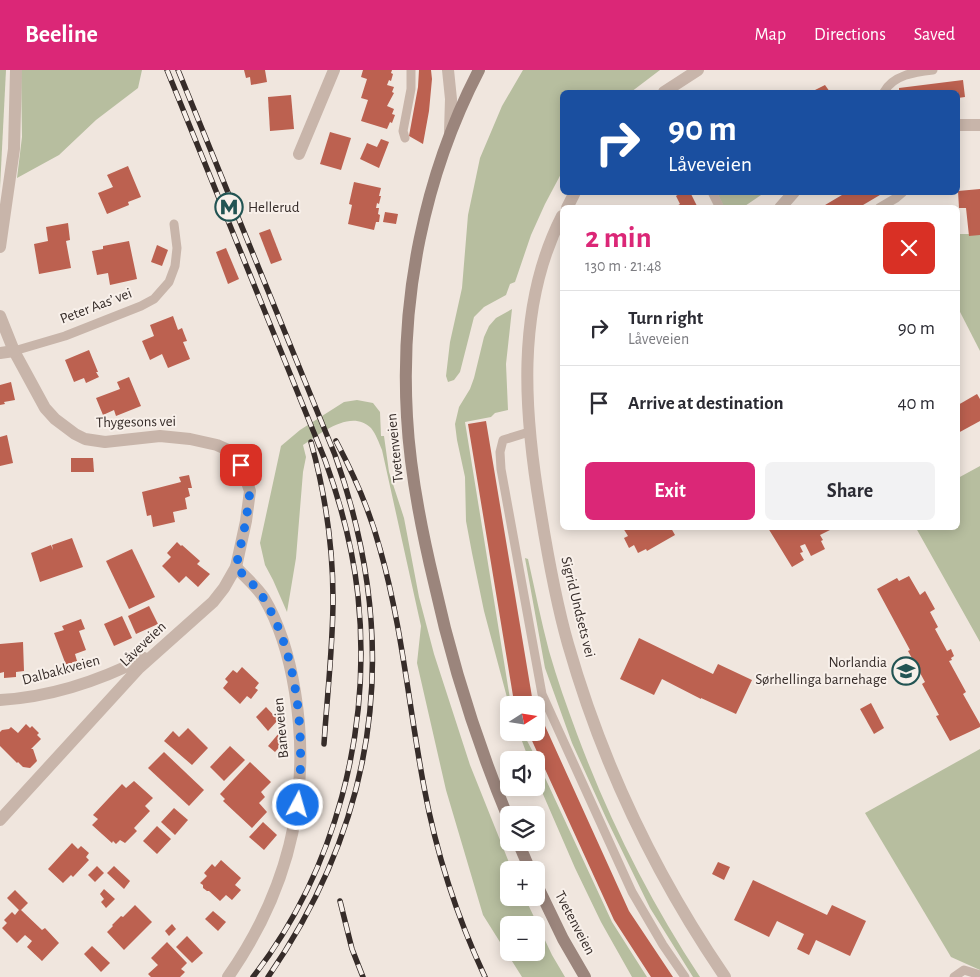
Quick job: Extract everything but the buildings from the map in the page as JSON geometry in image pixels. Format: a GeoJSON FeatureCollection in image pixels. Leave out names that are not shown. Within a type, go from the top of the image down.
{"type":"FeatureCollection","features":[{"type":"Feature","properties":{"kind":"main road","name":"Tvetenveien"},"geometry":{"type":"LineString","coordinates":[[479,70],[467,92],[450,133],[428,200],[413,277],[406,336],[406,371],[409,441],[423,530],[450,650],[477,736],[504,806]]}},
{"type":"Feature","properties":{"kind":"main road","name":"Tvetenveien"},"geometry":{"type":"LineString","coordinates":[[545,901],[585,977]]}},
{"type":"Feature","properties":{"kind":"street"},"geometry":{"type":"LineString","coordinates":[[0,247],[14,149],[16,70]]}},
{"type":"Feature","properties":{"kind":"street"},"geometry":{"type":"LineString","coordinates":[[299,154],[334,70]]}},
{"type":"Feature","properties":{"kind":"street"},"geometry":{"type":"LineString","coordinates":[[448,70],[451,99],[450,133]]}},
{"type":"Feature","properties":{"kind":"street"},"geometry":{"type":"LineString","coordinates":[[667,90],[698,70]]}},
{"type":"Feature","properties":{"kind":"street"},"geometry":{"type":"LineString","coordinates":[[960,125],[980,125]]}},
{"type":"Feature","properties":{"kind":"street","name":"Sigrid Undsets vei"},"geometry":{"type":"LineString","coordinates":[[560,221],[547,252],[533,303],[528,337],[529,432],[537,493],[558,599],[568,643],[596,728],[624,798],[656,864],[683,913],[725,977]]}},
{"type":"Feature","properties":{"kind":"street","name":"Thygesons vei"},"geometry":{"type":"LineString","coordinates":[[0,316],[14,351],[45,408],[55,419],[75,434],[85,439],[105,442],[160,436],[190,439],[228,450],[241,465]]}},
{"type":"Feature","properties":{"kind":"street","name":"Peter Aas’ vei"},"geometry":{"type":"LineString","coordinates":[[0,353],[14,351]]}},
{"type":"Feature","properties":{"kind":"street","name":"Låveveien"},"geometry":{"type":"LineString","coordinates":[[0,820],[156,652],[213,602],[224,588],[236,567],[246,521],[250,491],[241,465]]}},
{"type":"Feature","properties":{"kind":"street","name":"Baneveien"},"geometry":{"type":"LineString","coordinates":[[228,977],[245,953],[263,920],[281,875],[291,841],[298,805],[301,773],[298,709],[283,640],[263,598],[236,567]]}},
{"type":"Feature","properties":{"kind":"street","name":"Dalbakkveien"},"geometry":{"type":"LineString","coordinates":[[0,700],[38,696],[87,683],[117,672],[156,652]]}},
{"type":"Feature","properties":{"kind":"lane"},"geometry":{"type":"LineString","coordinates":[[405,138],[403,131],[411,89],[411,70]]}},
{"type":"Feature","properties":{"kind":"lane"},"geometry":{"type":"LineString","coordinates":[[886,90],[897,78],[913,72],[933,70]]}},
{"type":"Feature","properties":{"kind":"lane"},"geometry":{"type":"LineString","coordinates":[[884,205],[900,195]]}},
{"type":"Feature","properties":{"kind":"lane","name":"Peter Aas’ vei"},"geometry":{"type":"LineString","coordinates":[[14,351],[65,336],[154,299],[169,282],[175,266],[177,248],[174,224]]}},
{"type":"Feature","properties":{"kind":"lane"},"geometry":{"type":"LineString","coordinates":[[529,432],[503,440],[500,452],[501,469],[542,694],[632,892],[663,945],[685,977]]}},
{"type":"Feature","properties":{"kind":"lane"},"geometry":{"type":"LineString","coordinates":[[954,977],[964,970],[980,975]]}},
{"type":"Feature","properties":{"kind":"green space"},"geometry":{"type":"Polygon","coordinates":[[[0,70],[6,70],[0,188],[0,70]]]}},
{"type":"Feature","properties":{"kind":"green space"},"geometry":{"type":"Polygon","coordinates":[[[21,70],[142,70],[138,88],[96,120],[59,155],[17,178],[22,137],[21,70]]]}},
{"type":"Feature","properties":{"kind":"green space"},"geometry":{"type":"Polygon","coordinates":[[[523,70],[660,70],[634,90],[560,90],[560,176],[531,235],[515,282],[510,284],[506,295],[484,307],[474,317],[460,372],[454,380],[448,382],[446,376],[450,342],[462,288],[468,215],[480,158],[502,106],[523,70]]]}},
{"type":"Feature","properties":{"kind":"green space"},"geometry":{"type":"Polygon","coordinates":[[[718,195],[761,195],[746,205],[723,205],[718,195]]]}},
{"type":"Feature","properties":{"kind":"green space"},"geometry":{"type":"Polygon","coordinates":[[[960,234],[980,234],[980,351],[960,312],[960,234]]]}},
{"type":"Feature","properties":{"kind":"green space"},"geometry":{"type":"Polygon","coordinates":[[[512,309],[506,364],[508,410],[495,413],[491,417],[465,422],[510,696],[507,696],[484,611],[472,553],[466,521],[465,477],[455,424],[459,407],[470,389],[474,378],[484,337],[489,326],[496,318],[512,309]]]}},
{"type":"Feature","properties":{"kind":"green space"},"geometry":{"type":"Polygon","coordinates":[[[357,400],[373,403],[380,412],[381,436],[384,436],[389,472],[404,518],[419,597],[434,654],[470,765],[500,840],[500,851],[504,851],[508,861],[500,861],[500,906],[529,906],[534,916],[500,916],[500,942],[483,915],[446,790],[417,663],[421,626],[382,450],[371,428],[363,423],[345,422],[336,425],[303,445],[306,457],[303,472],[296,558],[287,612],[265,565],[260,543],[281,446],[300,430],[344,402],[357,400]]]}},
{"type":"Feature","properties":{"kind":"green space"},"geometry":{"type":"Polygon","coordinates":[[[980,466],[980,642],[917,530],[960,530],[960,477],[980,466]]]}},
{"type":"Feature","properties":{"kind":"green space"},"geometry":{"type":"Polygon","coordinates":[[[525,558],[528,559],[552,661],[589,766],[632,859],[664,919],[700,977],[693,977],[650,908],[572,743],[545,668],[525,558]]]}},
{"type":"Feature","properties":{"kind":"green space"},"geometry":{"type":"Polygon","coordinates":[[[522,741],[527,741],[532,751],[526,751],[522,741]]]}},
{"type":"Feature","properties":{"kind":"green space"},"geometry":{"type":"Polygon","coordinates":[[[980,749],[980,970],[951,957],[865,813],[980,749]]]}},
{"type":"Feature","properties":{"kind":"green space"},"geometry":{"type":"Polygon","coordinates":[[[545,778],[612,922],[647,977],[632,977],[601,922],[544,796],[545,778]]]}},
{"type":"Feature","properties":{"kind":"green space"},"geometry":{"type":"Polygon","coordinates":[[[545,940],[565,977],[522,977],[512,961],[545,961],[545,940]]]}},
{"type":"Feature","properties":{"kind":"railway"},"geometry":{"type":"LineString","coordinates":[[167,70],[325,460],[346,527],[358,596],[361,646],[359,697],[353,747],[342,797],[326,845],[306,891],[282,935],[253,977]]}},
{"type":"Feature","properties":{"kind":"railway"},"geometry":{"type":"LineString","coordinates":[[178,70],[335,455],[356,524],[368,592],[372,659],[368,725],[356,789],[335,853],[306,916],[268,977]]}},
{"type":"Feature","properties":{"kind":"railway"},"geometry":{"type":"LineString","coordinates":[[336,441],[361,493],[380,549],[400,637],[424,787],[435,836],[441,860],[465,931],[485,977]]}},
{"type":"Feature","properties":{"kind":"railway"},"geometry":{"type":"LineString","coordinates":[[311,442],[327,520],[333,579],[332,635],[324,744]]}},
{"type":"Feature","properties":{"kind":"railway"},"geometry":{"type":"LineString","coordinates":[[340,901],[352,949],[363,977]]}},
{"type":"Feature","properties":{"kind":"place","name":"Hellerud"},"geometry":{"type":"Point","coordinates":[229,207]}},
{"type":"Feature","properties":{"kind":"place","name":"Norlandia Sørhellinga barnehage"},"geometry":{"type":"Point","coordinates":[906,671]}},
{"type":"Feature","properties":{"kind":"route"},"geometry":{"type":"LineString","coordinates":[[241,465],[250,491],[246,521],[236,567],[263,598],[283,640],[291,670],[298,709],[300,742],[301,773],[298,805]]}}]}
